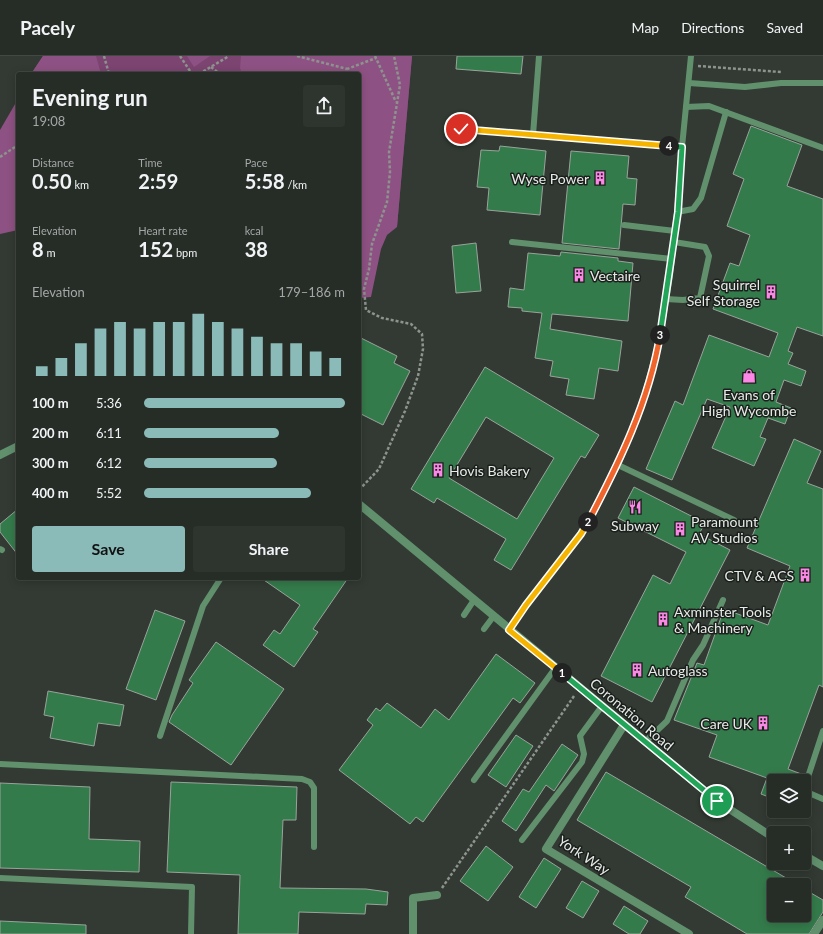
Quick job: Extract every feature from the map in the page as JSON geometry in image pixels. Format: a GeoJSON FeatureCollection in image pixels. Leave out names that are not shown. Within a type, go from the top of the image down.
{"type":"FeatureCollection","features":[{"type":"Feature","properties":{"kind":"street"},"geometry":{"type":"LineString","coordinates":[[0,455],[16,447]]}},
{"type":"Feature","properties":{"kind":"street","name":"Coronation Road"},"geometry":{"type":"LineString","coordinates":[[361,506],[717,801],[767,834]]}},
{"type":"Feature","properties":{"kind":"street","name":"York Way"},"geometry":{"type":"LineString","coordinates":[[624,725],[546,849],[689,934]]}},
{"type":"Feature","properties":{"kind":"street"},"geometry":{"type":"LineString","coordinates":[[811,859],[823,866]]}},
{"type":"Feature","properties":{"kind":"street"},"geometry":{"type":"LineString","coordinates":[[413,934],[413,898],[437,895]]}},
{"type":"Feature","properties":{"kind":"street"},"geometry":{"type":"LineString","coordinates":[[814,934],[823,920]]}},
{"type":"Feature","properties":{"kind":"lane"},"geometry":{"type":"LineString","coordinates":[[532,135],[539,56]]}},
{"type":"Feature","properties":{"kind":"lane"},"geometry":{"type":"LineString","coordinates":[[509,630],[526,605],[581,534],[618,465],[641,408],[659,342],[672,259],[678,212],[682,147],[691,56]]}},
{"type":"Feature","properties":{"kind":"lane"},"geometry":{"type":"LineString","coordinates":[[689,83],[745,88],[781,83],[823,83]]}},
{"type":"Feature","properties":{"kind":"lane"},"geometry":{"type":"LineString","coordinates":[[686,107],[709,106],[823,148]]}},
{"type":"Feature","properties":{"kind":"lane"},"geometry":{"type":"LineString","coordinates":[[678,212],[693,210],[701,198],[726,112]]}},
{"type":"Feature","properties":{"kind":"lane"},"geometry":{"type":"LineString","coordinates":[[461,129],[682,147]]}},
{"type":"Feature","properties":{"kind":"lane"},"geometry":{"type":"LineString","coordinates":[[624,225],[675,231]]}},
{"type":"Feature","properties":{"kind":"lane"},"geometry":{"type":"LineString","coordinates":[[512,242],[672,259]]}},
{"type":"Feature","properties":{"kind":"lane"},"geometry":{"type":"LineString","coordinates":[[666,298],[683,300],[700,298],[709,256],[705,247],[674,242]]}},
{"type":"Feature","properties":{"kind":"lane"},"geometry":{"type":"LineString","coordinates":[[618,465],[734,520]]}},
{"type":"Feature","properties":{"kind":"lane"},"geometry":{"type":"LineString","coordinates":[[160,736],[203,606],[220,580]]}},
{"type":"Feature","properties":{"kind":"lane"},"geometry":{"type":"LineString","coordinates":[[464,614],[474,600]]}},
{"type":"Feature","properties":{"kind":"lane"},"geometry":{"type":"LineString","coordinates":[[645,742],[667,721],[692,660],[703,645],[723,600]]}},
{"type":"Feature","properties":{"kind":"lane"},"geometry":{"type":"LineString","coordinates":[[484,629],[493,616]]}},
{"type":"Feature","properties":{"kind":"lane"},"geometry":{"type":"LineString","coordinates":[[474,780],[556,668]]}},
{"type":"Feature","properties":{"kind":"lane"},"geometry":{"type":"LineString","coordinates":[[522,840],[582,762],[584,754],[580,736],[602,706]]}},
{"type":"Feature","properties":{"kind":"lane"},"geometry":{"type":"LineString","coordinates":[[823,731],[806,778],[805,786],[806,791],[823,799]]}},
{"type":"Feature","properties":{"kind":"lane"},"geometry":{"type":"LineString","coordinates":[[0,764],[302,779],[310,782],[314,788],[314,847]]}},
{"type":"Feature","properties":{"kind":"lane"},"geometry":{"type":"LineString","coordinates":[[0,878],[192,888],[191,934]]}},
{"type":"Feature","properties":{"kind":"path"},"geometry":{"type":"LineString","coordinates":[[104,56],[108,72]]}},
{"type":"Feature","properties":{"kind":"path"},"geometry":{"type":"LineString","coordinates":[[180,56],[191,72]]}},
{"type":"Feature","properties":{"kind":"path"},"geometry":{"type":"LineString","coordinates":[[202,72],[229,56]]}},
{"type":"Feature","properties":{"kind":"path"},"geometry":{"type":"LineString","coordinates":[[297,56],[347,69],[375,57],[396,102]]}},
{"type":"Feature","properties":{"kind":"path"},"geometry":{"type":"LineString","coordinates":[[361,488],[379,469],[386,454],[418,376],[423,349],[422,334],[411,324],[382,318],[366,310],[364,289],[369,269],[372,244],[387,202],[390,172],[389,152],[400,85],[394,56]]}},
{"type":"Feature","properties":{"kind":"path"},"geometry":{"type":"LineString","coordinates":[[691,66],[784,72]]}},
{"type":"Feature","properties":{"kind":"path"},"geometry":{"type":"LineString","coordinates":[[211,67],[217,72]]}},
{"type":"Feature","properties":{"kind":"path"},"geometry":{"type":"LineString","coordinates":[[0,157],[16,146]]}},
{"type":"Feature","properties":{"kind":"path"},"geometry":{"type":"LineString","coordinates":[[437,895],[580,687]]}},
{"type":"Feature","properties":{"kind":"shaded area"},"geometry":{"type":"Polygon","coordinates":[[[43,56],[412,56],[397,227],[370,222],[361,101],[361,72],[32,72],[43,56]]]}},
{"type":"Feature","properties":{"kind":"shaded area"},"geometry":{"type":"Polygon","coordinates":[[[43,56],[96,56],[100,72],[32,72],[43,56]]]}},
{"type":"Feature","properties":{"kind":"shaded area"},"geometry":{"type":"Polygon","coordinates":[[[187,56],[210,56],[194,67],[187,56]]]}},
{"type":"Feature","properties":{"kind":"shaded area"},"geometry":{"type":"Polygon","coordinates":[[[241,56],[412,56],[397,227],[387,235],[381,249],[371,297],[361,298],[361,72],[241,72],[240,68],[241,56]]]}},
{"type":"Feature","properties":{"kind":"shaded area"},"geometry":{"type":"Polygon","coordinates":[[[16,102],[16,230],[0,234],[0,130],[16,102]]]}},
{"type":"Feature","properties":{"kind":"building"},"geometry":{"type":"Polygon","coordinates":[[[457,56],[523,56],[521,74],[456,69],[457,56]]]}},
{"type":"Feature","properties":{"kind":"building"},"geometry":{"type":"Polygon","coordinates":[[[751,126],[802,145],[787,186],[823,199],[823,336],[797,327],[788,351],[793,353],[788,364],[806,371],[801,386],[784,380],[776,402],[791,408],[785,424],[768,418],[760,437],[766,439],[754,466],[712,448],[730,407],[707,399],[672,480],[646,469],[675,401],[683,405],[709,335],[769,357],[778,333],[713,309],[730,263],[739,266],[750,235],[727,226],[744,179],[733,174],[751,126]]]}},
{"type":"Feature","properties":{"kind":"building"},"geometry":{"type":"Polygon","coordinates":[[[500,146],[546,151],[540,215],[487,210],[489,188],[477,187],[481,150],[499,151],[500,146]]]}},
{"type":"Feature","properties":{"kind":"building"},"geometry":{"type":"Polygon","coordinates":[[[571,151],[629,156],[627,178],[637,179],[635,205],[623,204],[619,249],[562,243],[571,151]]]}},
{"type":"Feature","properties":{"kind":"building"},"geometry":{"type":"Polygon","coordinates":[[[476,243],[481,291],[456,293],[452,246],[476,243]]]}},
{"type":"Feature","properties":{"kind":"building","name":"Vectaire"},"geometry":{"type":"Polygon","coordinates":[[[561,252],[618,258],[618,261],[633,263],[628,321],[552,314],[550,329],[622,341],[618,371],[599,368],[594,399],[566,395],[569,379],[550,376],[553,361],[535,358],[542,313],[522,311],[522,308],[508,307],[510,288],[524,290],[528,253],[560,256],[561,252]]]}},
{"type":"Feature","properties":{"kind":"building"},"geometry":{"type":"Polygon","coordinates":[[[361,338],[397,356],[394,363],[410,371],[383,425],[361,414],[361,338]]]}},
{"type":"Feature","properties":{"kind":"building","name":"Hovis Bakery"},"geometry":{"type":"Polygon","coordinates":[[[485,367],[599,435],[585,458],[581,456],[511,570],[494,560],[506,539],[437,498],[434,503],[411,489],[485,367]],[[486,417],[449,478],[517,519],[554,458],[486,417]]]}},
{"type":"Feature","properties":{"kind":"building"},"geometry":{"type":"Polygon","coordinates":[[[794,439],[821,451],[807,483],[823,489],[823,687],[819,685],[788,769],[801,774],[767,774],[767,778],[709,757],[717,735],[674,720],[697,663],[704,665],[724,609],[768,625],[790,566],[747,548],[794,439]]]}},
{"type":"Feature","properties":{"kind":"building"},"geometry":{"type":"Polygon","coordinates":[[[634,487],[705,523],[699,534],[730,550],[652,702],[601,676],[653,575],[670,584],[686,552],[618,518],[634,487]]]}},
{"type":"Feature","properties":{"kind":"building"},"geometry":{"type":"Polygon","coordinates":[[[16,511],[16,552],[0,532],[0,524],[16,511]]]}},
{"type":"Feature","properties":{"kind":"building"},"geometry":{"type":"Polygon","coordinates":[[[264,580],[347,580],[313,629],[318,632],[294,667],[263,645],[274,630],[280,634],[300,605],[264,580]]]}},
{"type":"Feature","properties":{"kind":"building"},"geometry":{"type":"Polygon","coordinates":[[[155,610],[185,621],[156,700],[126,689],[155,610]]]}},
{"type":"Feature","properties":{"kind":"building"},"geometry":{"type":"Polygon","coordinates":[[[216,642],[284,689],[231,765],[169,722],[193,683],[189,680],[216,642]]]}},
{"type":"Feature","properties":{"kind":"building"},"geometry":{"type":"Polygon","coordinates":[[[496,654],[535,683],[520,703],[513,698],[423,822],[416,817],[410,824],[339,770],[373,725],[367,720],[376,708],[380,711],[387,703],[421,728],[435,709],[449,720],[496,654]]]}},
{"type":"Feature","properties":{"kind":"building"},"geometry":{"type":"Polygon","coordinates":[[[48,691],[124,705],[120,726],[98,723],[94,746],[50,738],[54,717],[44,715],[48,691]]]}},
{"type":"Feature","properties":{"kind":"building"},"geometry":{"type":"Polygon","coordinates":[[[516,735],[533,746],[506,787],[488,775],[516,735]]]}},
{"type":"Feature","properties":{"kind":"building"},"geometry":{"type":"Polygon","coordinates":[[[562,744],[578,755],[554,791],[546,785],[516,831],[502,821],[523,789],[529,792],[562,744]]]}},
{"type":"Feature","properties":{"kind":"building"},"geometry":{"type":"Polygon","coordinates":[[[606,772],[767,867],[767,870],[773,870],[786,878],[767,878],[767,922],[811,922],[811,893],[823,900],[823,912],[809,934],[747,934],[685,897],[691,887],[577,820],[606,772]]]}},
{"type":"Feature","properties":{"kind":"building"},"geometry":{"type":"Polygon","coordinates":[[[767,778],[767,796],[761,794],[767,778]]]}},
{"type":"Feature","properties":{"kind":"building"},"geometry":{"type":"Polygon","coordinates":[[[171,782],[297,787],[296,820],[283,820],[280,888],[366,889],[388,892],[387,905],[366,904],[365,914],[299,912],[298,934],[238,934],[240,875],[167,872],[171,782]]]}},
{"type":"Feature","properties":{"kind":"building"},"geometry":{"type":"Polygon","coordinates":[[[0,783],[90,787],[89,839],[140,841],[139,872],[0,868],[0,783]]]}},
{"type":"Feature","properties":{"kind":"building"},"geometry":{"type":"Polygon","coordinates":[[[486,846],[513,867],[488,901],[460,881],[486,846]]]}},
{"type":"Feature","properties":{"kind":"building"},"geometry":{"type":"Polygon","coordinates":[[[544,858],[561,869],[536,908],[519,897],[544,858]]]}},
{"type":"Feature","properties":{"kind":"building"},"geometry":{"type":"Polygon","coordinates":[[[582,881],[599,891],[583,918],[566,908],[582,881]]]}},
{"type":"Feature","properties":{"kind":"building"},"geometry":{"type":"Polygon","coordinates":[[[624,906],[648,921],[640,934],[629,934],[613,924],[624,906]]]}},
{"type":"Feature","properties":{"kind":"building"},"geometry":{"type":"Polygon","coordinates":[[[0,921],[86,925],[86,934],[0,934],[0,921]]]}},
{"type":"Feature","properties":{"kind":"place","name":"Wyse Power"},"geometry":{"type":"Point","coordinates":[600,178]}},
{"type":"Feature","properties":{"kind":"place","name":"Vectaire"},"geometry":{"type":"Point","coordinates":[579,275]}},
{"type":"Feature","properties":{"kind":"place","name":"Squirrel Self Storage"},"geometry":{"type":"Point","coordinates":[771,292]}},
{"type":"Feature","properties":{"kind":"place","name":"Evans of High Wycombe"},"geometry":{"type":"Point","coordinates":[749,376]}},
{"type":"Feature","properties":{"kind":"place","name":"Hovis Bakery"},"geometry":{"type":"Point","coordinates":[438,470]}},
{"type":"Feature","properties":{"kind":"place","name":"Subway"},"geometry":{"type":"Point","coordinates":[635,507]}},
{"type":"Feature","properties":{"kind":"place","name":"Paramount AV Studios"},"geometry":{"type":"Point","coordinates":[680,529]}},
{"type":"Feature","properties":{"kind":"place","name":"CTV & ACS"},"geometry":{"type":"Point","coordinates":[805,575]}},
{"type":"Feature","properties":{"kind":"place","name":"Axminster Tools & Machinery"},"geometry":{"type":"Point","coordinates":[663,619]}},
{"type":"Feature","properties":{"kind":"place","name":"Autoglass"},"geometry":{"type":"Point","coordinates":[637,670]}},
{"type":"Feature","properties":{"kind":"place","name":"Care UK"},"geometry":{"type":"Point","coordinates":[763,723]}},
{"type":"Feature","properties":{"kind":"route"},"geometry":{"type":"LineString","coordinates":[[461,129],[682,147],[678,212],[670,276],[659,342],[641,408],[618,465],[581,534],[526,605],[509,630],[717,801]]}}]}
